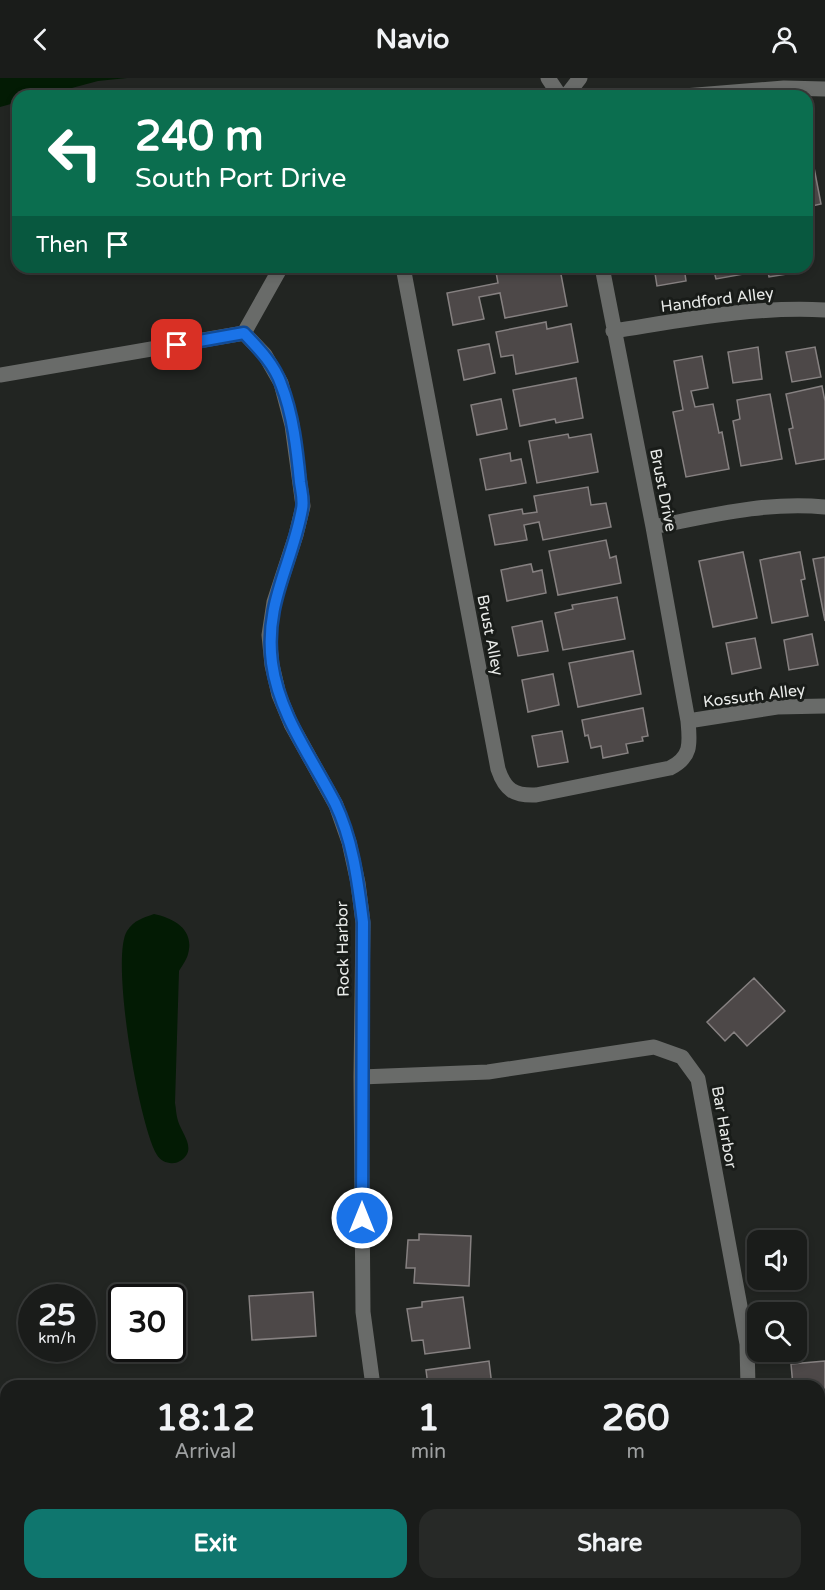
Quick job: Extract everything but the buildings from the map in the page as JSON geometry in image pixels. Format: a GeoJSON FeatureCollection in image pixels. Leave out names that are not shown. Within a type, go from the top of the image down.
{"type":"FeatureCollection","features":[{"type":"Feature","properties":{"kind":"street"},"geometry":{"type":"LineString","coordinates":[[571,90],[580,78]]}},
{"type":"Feature","properties":{"kind":"street"},"geometry":{"type":"LineString","coordinates":[[759,90],[825,89]]}},
{"type":"Feature","properties":{"kind":"street"},"geometry":{"type":"LineString","coordinates":[[0,375],[244,333],[278,273]]}},
{"type":"Feature","properties":{"kind":"street","name":"Brust Alley"},"geometry":{"type":"LineString","coordinates":[[404,273],[502,782],[515,793],[536,795],[670,768],[681,762],[687,753],[688,721]]}},
{"type":"Feature","properties":{"kind":"street","name":"Brust Drive"},"geometry":{"type":"LineString","coordinates":[[603,273],[688,721]]}},
{"type":"Feature","properties":{"kind":"street","name":"Handford Alley"},"geometry":{"type":"LineString","coordinates":[[613,331],[767,309],[825,310]]}},
{"type":"Feature","properties":{"kind":"street","name":"Rock Harbor"},"geometry":{"type":"LineString","coordinates":[[244,333],[265,355],[281,383],[296,446],[303,506],[274,602],[269,635],[272,665],[279,694],[291,724],[336,805],[349,842],[363,922],[361,1077],[363,1312],[373,1380]]}},
{"type":"Feature","properties":{"kind":"street"},"geometry":{"type":"LineString","coordinates":[[653,527],[758,508],[825,507]]}},
{"type":"Feature","properties":{"kind":"street","name":"Kossuth Alley"},"geometry":{"type":"LineString","coordinates":[[688,721],[777,707],[825,706]]}},
{"type":"Feature","properties":{"kind":"street","name":"Bar Harbor"},"geometry":{"type":"LineString","coordinates":[[361,1077],[488,1072],[654,1047],[682,1057],[699,1079],[747,1344],[748,1380]]}},
{"type":"Feature","properties":{"kind":"shaded area"},"geometry":{"type":"Polygon","coordinates":[[[0,78],[127,78],[98,81],[64,90],[12,90],[12,104],[0,107],[0,78]]]}},
{"type":"Feature","properties":{"kind":"shaded area"},"geometry":{"type":"Polygon","coordinates":[[[154,914],[168,918],[181,926],[189,945],[187,956],[179,971],[175,1103],[188,1152],[180,1161],[174,1163],[161,1160],[150,1138],[135,1078],[124,1006],[123,947],[127,931],[142,918],[154,914]]]}},
{"type":"Feature","properties":{"kind":"route"},"geometry":{"type":"LineString","coordinates":[[177,345],[244,333],[265,355],[281,383],[292,425],[303,506],[274,602],[269,635],[272,665],[279,694],[291,724],[336,805],[349,842],[358,883],[363,922],[362,1218]]}}]}
